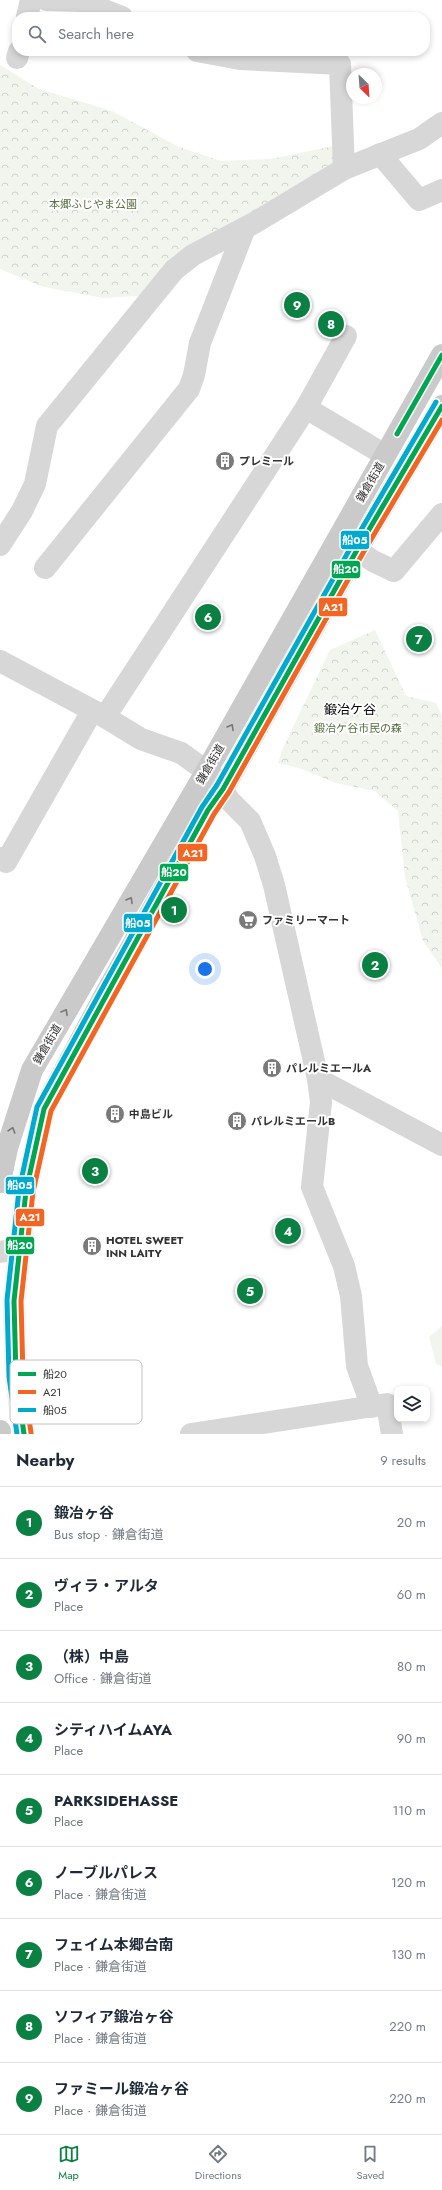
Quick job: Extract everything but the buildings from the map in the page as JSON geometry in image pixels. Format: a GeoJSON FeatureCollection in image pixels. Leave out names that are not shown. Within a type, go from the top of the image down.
{"type":"FeatureCollection","features":[{"type":"Feature","properties":{"kind":"main road","name":"鎌倉街道"},"geometry":{"type":"LineString","coordinates":[[0,1182],[7,1148],[32,1070],[206,772],[442,355]]}},
{"type":"Feature","properties":{"kind":"main road","name":"鎌倉街道"},"geometry":{"type":"LineString","coordinates":[[16,1360],[14,1301],[9,1250],[26,1192],[44,1109],[108,988],[208,810],[223,789],[357,550],[442,406]]}},
{"type":"Feature","properties":{"kind":"main road","name":"鎌倉街道"},"geometry":{"type":"LineString","coordinates":[[23,1424],[24,1434]]}},
{"type":"Feature","properties":{"kind":"street"},"geometry":{"type":"LineString","coordinates":[[28,12],[32,0]]}},
{"type":"Feature","properties":{"kind":"street"},"geometry":{"type":"LineString","coordinates":[[47,0],[81,1],[109,12]]}},
{"type":"Feature","properties":{"kind":"street"},"geometry":{"type":"LineString","coordinates":[[224,56],[240,59],[340,64],[344,170]]}},
{"type":"Feature","properties":{"kind":"street"},"geometry":{"type":"LineString","coordinates":[[0,545],[22,511],[35,484],[47,426],[174,270],[193,255],[244,228],[344,170],[380,154],[420,139],[442,123]]}},
{"type":"Feature","properties":{"kind":"street"},"geometry":{"type":"LineString","coordinates":[[380,154],[419,200],[442,190]]}},
{"type":"Feature","properties":{"kind":"street"},"geometry":{"type":"LineString","coordinates":[[45,568],[189,389],[194,375],[200,343],[244,228]]}},
{"type":"Feature","properties":{"kind":"street"},"geometry":{"type":"LineString","coordinates":[[0,858],[6,862],[98,714],[306,408],[346,336]]}},
{"type":"Feature","properties":{"kind":"street"},"geometry":{"type":"LineString","coordinates":[[306,408],[385,456]]}},
{"type":"Feature","properties":{"kind":"street"},"geometry":{"type":"LineString","coordinates":[[357,550],[373,561],[394,571],[442,514]]}},
{"type":"Feature","properties":{"kind":"street"},"geometry":{"type":"LineString","coordinates":[[0,661],[141,739],[181,753],[217,780],[232,804],[250,821],[265,856],[274,885],[318,1079],[321,1102],[312,1187],[344,1266],[351,1296],[357,1366],[372,1407]]}},
{"type":"Feature","properties":{"kind":"street"},"geometry":{"type":"LineString","coordinates":[[318,1079],[442,1145]]}},
{"type":"Feature","properties":{"kind":"street"},"geometry":{"type":"LineString","coordinates":[[191,1434],[238,1430],[387,1404],[392,1434]]}},
{"type":"Feature","properties":{"kind":"green space","name":"本郷ふじやま公園"},"geometry":{"type":"Polygon","coordinates":[[[0,65],[39,89],[112,111],[179,147],[221,161],[271,159],[343,144],[344,169],[287,204],[154,295],[104,298],[44,287],[0,269],[0,65]]]}},
{"type":"Feature","properties":{"kind":"green space","name":"鍛冶ケ谷市民の森"},"geometry":{"type":"Polygon","coordinates":[[[375,630],[406,696],[436,703],[442,716],[442,968],[423,941],[405,877],[398,811],[375,791],[336,783],[299,768],[278,763],[283,748],[330,650],[375,630]]]}},
{"type":"Feature","properties":{"kind":"green space"},"geometry":{"type":"Polygon","coordinates":[[[442,1326],[442,1366],[436,1364],[429,1337],[442,1326]]]}},
{"type":"Feature","properties":{"kind":"transit line","name":"船20"},"geometry":{"type":"LineString","coordinates":[[397,434],[442,355]]}},
{"type":"Feature","properties":{"kind":"transit line","name":"船05"},"geometry":{"type":"LineString","coordinates":[[10,1384],[7,1300],[19,1190],[37,1107],[202,807],[217,785],[351,547],[436,402]]}},
{"type":"Feature","properties":{"kind":"transit line","name":"船20"},"geometry":{"type":"LineString","coordinates":[[16,1360],[14,1301],[26,1191],[44,1109],[208,810],[223,789],[357,550],[442,406]]}},
{"type":"Feature","properties":{"kind":"transit line","name":"A21"},"geometry":{"type":"LineString","coordinates":[[23,1360],[21,1301],[33,1192],[51,1111],[214,814],[229,792],[363,553],[442,420]]}},
{"type":"Feature","properties":{"kind":"transit line","name":"船05"},"geometry":{"type":"LineString","coordinates":[[16,1424],[17,1434]]}},
{"type":"Feature","properties":{"kind":"transit line","name":"船20"},"geometry":{"type":"LineString","coordinates":[[23,1424],[24,1434]]}},
{"type":"Feature","properties":{"kind":"transit line","name":"A21"},"geometry":{"type":"LineString","coordinates":[[30,1424],[31,1433]]}},
{"type":"Feature","properties":{"kind":"place","name":"ファミール鍛冶ヶ谷"},"geometry":{"type":"Point","coordinates":[297,305]}},
{"type":"Feature","properties":{"kind":"place","name":"ソフィア鍛冶ヶ谷"},"geometry":{"type":"Point","coordinates":[331,324]}},
{"type":"Feature","properties":{"kind":"place","name":"プレミール"},"geometry":{"type":"Point","coordinates":[225,461]}},
{"type":"Feature","properties":{"kind":"place","name":"ノーブルパレス"},"geometry":{"type":"Point","coordinates":[208,617]}},
{"type":"Feature","properties":{"kind":"place","name":"フェイム本郷台南"},"geometry":{"type":"Point","coordinates":[419,639]}},
{"type":"Feature","properties":{"kind":"place","name":"鍛冶ヶ谷"},"geometry":{"type":"Point","coordinates":[174,910]}},
{"type":"Feature","properties":{"kind":"place","name":"ファミリーマート"},"geometry":{"type":"Point","coordinates":[248,920]}},
{"type":"Feature","properties":{"kind":"place","name":"ヴィラ・アルタ"},"geometry":{"type":"Point","coordinates":[375,965]}},
{"type":"Feature","properties":{"kind":"place","name":"パレルミエールA"},"geometry":{"type":"Point","coordinates":[272,1068]}},
{"type":"Feature","properties":{"kind":"place","name":"中島ビル"},"geometry":{"type":"Point","coordinates":[115,1114]}},
{"type":"Feature","properties":{"kind":"place","name":"パレルミエールB"},"geometry":{"type":"Point","coordinates":[237,1121]}},
{"type":"Feature","properties":{"kind":"place","name":"（株）中島"},"geometry":{"type":"Point","coordinates":[95,1171]}},
{"type":"Feature","properties":{"kind":"place","name":"シティハイムAYA"},"geometry":{"type":"Point","coordinates":[288,1231]}},
{"type":"Feature","properties":{"kind":"place","name":"HOTEL SWEET INN LAITY"},"geometry":{"type":"Point","coordinates":[92,1246]}},
{"type":"Feature","properties":{"kind":"place","name":"PARKSIDEHASSE"},"geometry":{"type":"Point","coordinates":[250,1291]}},
{"type":"Feature","properties":{"kind":"district","name":"鍛冶ケ谷"},"geometry":{"type":"Point","coordinates":[350,709]}}]}
